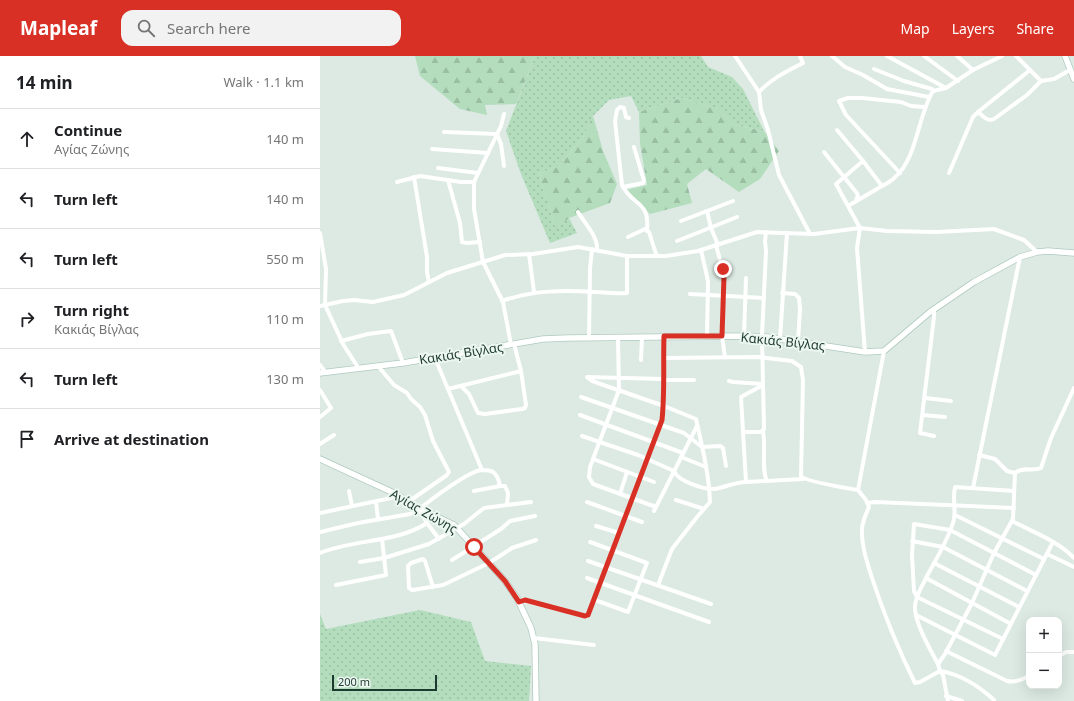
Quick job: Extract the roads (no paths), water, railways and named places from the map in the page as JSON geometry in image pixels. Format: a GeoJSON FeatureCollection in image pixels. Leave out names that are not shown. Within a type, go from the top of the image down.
{"type":"FeatureCollection","features":[{"type":"Feature","properties":{"kind":"street"},"geometry":{"type":"LineString","coordinates":[[735,56],[759,92],[761,110],[768,130],[779,175],[810,234]]}},
{"type":"Feature","properties":{"kind":"street"},"geometry":{"type":"LineString","coordinates":[[759,92],[775,78],[803,64],[800,56]]}},
{"type":"Feature","properties":{"kind":"street"},"geometry":{"type":"LineString","coordinates":[[832,56],[845,67],[863,75],[887,89],[929,97]]}},
{"type":"Feature","properties":{"kind":"street"},"geometry":{"type":"LineString","coordinates":[[889,56],[946,88]]}},
{"type":"Feature","properties":{"kind":"street"},"geometry":{"type":"LineString","coordinates":[[924,56],[958,81]]}},
{"type":"Feature","properties":{"kind":"street"},"geometry":{"type":"LineString","coordinates":[[957,56],[973,70]]}},
{"type":"Feature","properties":{"kind":"street"},"geometry":{"type":"LineString","coordinates":[[874,69],[933,91],[946,88],[973,70],[1002,56]]}},
{"type":"Feature","properties":{"kind":"street"},"geometry":{"type":"LineString","coordinates":[[1016,56],[1041,81]]}},
{"type":"Feature","properties":{"kind":"street"},"geometry":{"type":"LineString","coordinates":[[1065,56],[1074,79]]}},
{"type":"Feature","properties":{"kind":"street"},"geometry":{"type":"LineString","coordinates":[[949,173],[969,124],[978,112],[1030,70]]}},
{"type":"Feature","properties":{"kind":"street"},"geometry":{"type":"LineString","coordinates":[[978,112],[987,120],[994,119],[1027,95],[1041,81],[1054,78],[1070,70]]}},
{"type":"Feature","properties":{"kind":"street"},"geometry":{"type":"LineString","coordinates":[[848,206],[895,178],[900,173],[909,158],[925,107],[933,91]]}},
{"type":"Feature","properties":{"kind":"street"},"geometry":{"type":"LineString","coordinates":[[900,173],[846,115],[839,101],[848,98],[862,98],[901,102],[911,106],[925,107]]}},
{"type":"Feature","properties":{"kind":"street"},"geometry":{"type":"LineString","coordinates":[[629,118],[626,117],[624,108],[620,107],[617,110],[615,121],[623,187],[625,193],[639,203],[647,213],[647,231],[649,232],[658,256]]}},
{"type":"Feature","properties":{"kind":"street"},"geometry":{"type":"LineString","coordinates":[[461,386],[468,394],[478,413],[485,414],[522,409],[525,408],[526,405],[521,371],[502,301],[483,262],[474,209],[474,182],[503,123],[504,114]]}},
{"type":"Feature","properties":{"kind":"street"},"geometry":{"type":"LineString","coordinates":[[837,130],[882,186]]}},
{"type":"Feature","properties":{"kind":"street"},"geometry":{"type":"LineString","coordinates":[[444,132],[497,134]]}},
{"type":"Feature","properties":{"kind":"street"},"geometry":{"type":"LineString","coordinates":[[497,134],[501,144],[504,166]]}},
{"type":"Feature","properties":{"kind":"street"},"geometry":{"type":"LineString","coordinates":[[623,187],[643,183],[644,181],[634,147]]}},
{"type":"Feature","properties":{"kind":"street"},"geometry":{"type":"LineString","coordinates":[[432,149],[488,153]]}},
{"type":"Feature","properties":{"kind":"street"},"geometry":{"type":"LineString","coordinates":[[824,152],[858,195],[856,202]]}},
{"type":"Feature","properties":{"kind":"street"},"geometry":{"type":"LineString","coordinates":[[862,161],[836,184],[860,228],[857,248],[865,352]]}},
{"type":"Feature","properties":{"kind":"street"},"geometry":{"type":"LineString","coordinates":[[438,168],[478,173]]}},
{"type":"Feature","properties":{"kind":"street"},"geometry":{"type":"LineString","coordinates":[[397,182],[414,177],[429,176],[461,182],[474,182]]}},
{"type":"Feature","properties":{"kind":"street"},"geometry":{"type":"LineString","coordinates":[[414,177],[427,257],[429,282]]}},
{"type":"Feature","properties":{"kind":"street"},"geometry":{"type":"LineString","coordinates":[[448,180],[460,223],[462,242],[480,242]]}},
{"type":"Feature","properties":{"kind":"street"},"geometry":{"type":"LineString","coordinates":[[681,221],[733,201]]}},
{"type":"Feature","properties":{"kind":"street"},"geometry":{"type":"LineString","coordinates":[[707,211],[724,276],[722,336],[724,357]]}},
{"type":"Feature","properties":{"kind":"street"},"geometry":{"type":"LineString","coordinates":[[578,212],[594,236],[597,246],[595,250],[590,292],[589,338]]}},
{"type":"Feature","properties":{"kind":"street"},"geometry":{"type":"LineString","coordinates":[[677,240],[737,217]]}},
{"type":"Feature","properties":{"kind":"street"},"geometry":{"type":"LineString","coordinates":[[320,306],[326,306],[343,301],[354,300],[373,302],[395,298],[409,293],[447,273],[505,255],[578,248],[627,256],[666,256],[701,250],[757,232],[810,234],[860,228],[887,231],[937,232],[994,229],[1024,240],[1037,252]]}},
{"type":"Feature","properties":{"kind":"street"},"geometry":{"type":"LineString","coordinates":[[628,237],[645,229],[647,231]]}},
{"type":"Feature","properties":{"kind":"street"},"geometry":{"type":"LineString","coordinates":[[766,232],[762,336],[765,474],[767,481]]}},
{"type":"Feature","properties":{"kind":"street"},"geometry":{"type":"LineString","coordinates":[[320,233],[326,269],[326,306],[341,341],[359,369]]}},
{"type":"Feature","properties":{"kind":"street"},"geometry":{"type":"LineString","coordinates":[[780,339],[787,233]]}},
{"type":"Feature","properties":{"kind":"street"},"geometry":{"type":"LineString","coordinates":[[701,250],[708,281],[707,336]]}},
{"type":"Feature","properties":{"kind":"street"},"geometry":{"type":"LineString","coordinates":[[858,490],[884,351],[934,309],[974,282],[1020,257],[1037,252],[1048,251],[1074,253]]}},
{"type":"Feature","properties":{"kind":"street"},"geometry":{"type":"LineString","coordinates":[[528,254],[534,292]]}},
{"type":"Feature","properties":{"kind":"street"},"geometry":{"type":"LineString","coordinates":[[502,301],[515,296],[534,292],[562,291],[627,293],[627,256]]}},
{"type":"Feature","properties":{"kind":"street"},"geometry":{"type":"LineString","coordinates":[[973,488],[1020,257]]}},
{"type":"Feature","properties":{"kind":"street"},"geometry":{"type":"LineString","coordinates":[[744,336],[746,278]]}},
{"type":"Feature","properties":{"kind":"street"},"geometry":{"type":"LineString","coordinates":[[782,293],[795,294],[799,298],[800,309],[798,342]]}},
{"type":"Feature","properties":{"kind":"street"},"geometry":{"type":"LineString","coordinates":[[690,294],[764,298]]}},
{"type":"Feature","properties":{"kind":"street"},"geometry":{"type":"LineString","coordinates":[[320,310],[326,306]]}},
{"type":"Feature","properties":{"kind":"street"},"geometry":{"type":"LineString","coordinates":[[934,309],[920,433],[934,436]]}},
{"type":"Feature","properties":{"kind":"street"},"geometry":{"type":"LineString","coordinates":[[341,341],[368,334],[391,331],[403,363]]}},
{"type":"Feature","properties":{"kind":"street"},"geometry":{"type":"LineString","coordinates":[[519,602],[525,600],[585,616],[588,615],[595,600],[662,420],[664,406],[664,336]]}},
{"type":"Feature","properties":{"kind":"street","name":"Κακιάς Βίγλας"},"geometry":{"type":"LineString","coordinates":[[322,373],[403,363],[543,339],[664,336],[762,336],[865,352],[884,351]]}},
{"type":"Feature","properties":{"kind":"street"},"geometry":{"type":"LineString","coordinates":[[641,360],[642,337]]}},
{"type":"Feature","properties":{"kind":"street"},"geometry":{"type":"LineString","coordinates":[[618,338],[619,390],[589,474],[590,481],[593,484],[656,509],[698,425]]}},
{"type":"Feature","properties":{"kind":"street"},"geometry":{"type":"LineString","coordinates":[[663,358],[724,357],[763,358],[792,361],[802,370],[801,476],[803,479]]}},
{"type":"Feature","properties":{"kind":"street"},"geometry":{"type":"LineString","coordinates":[[435,358],[482,470]]}},
{"type":"Feature","properties":{"kind":"street"},"geometry":{"type":"LineString","coordinates":[[320,365],[322,373]]}},
{"type":"Feature","properties":{"kind":"street"},"geometry":{"type":"LineString","coordinates":[[378,366],[394,385],[407,393],[420,407],[425,415],[433,442],[449,472],[447,475],[408,502]]}},
{"type":"Feature","properties":{"kind":"street"},"geometry":{"type":"LineString","coordinates":[[448,389],[521,371]]}},
{"type":"Feature","properties":{"kind":"street"},"geometry":{"type":"LineString","coordinates":[[658,585],[672,549],[710,502],[710,489],[696,419],[664,406],[592,381],[587,377],[694,380]]}},
{"type":"Feature","properties":{"kind":"street"},"geometry":{"type":"LineString","coordinates":[[728,381],[763,384]]}},
{"type":"Feature","properties":{"kind":"street"},"geometry":{"type":"LineString","coordinates":[[746,482],[741,397],[763,384]]}},
{"type":"Feature","properties":{"kind":"street"},"geometry":{"type":"LineString","coordinates":[[979,455],[993,458],[1007,471],[1015,473],[1023,469],[1036,470],[1041,468],[1051,438],[1074,388]]}},
{"type":"Feature","properties":{"kind":"street"},"geometry":{"type":"LineString","coordinates":[[320,390],[331,408],[320,417]]}},
{"type":"Feature","properties":{"kind":"street"},"geometry":{"type":"LineString","coordinates":[[580,397],[684,433],[702,447],[720,446],[723,448],[726,466]]}},
{"type":"Feature","properties":{"kind":"street"},"geometry":{"type":"LineString","coordinates":[[925,398],[951,402]]}},
{"type":"Feature","properties":{"kind":"street"},"geometry":{"type":"LineString","coordinates":[[580,415],[683,453]]}},
{"type":"Feature","properties":{"kind":"street"},"geometry":{"type":"LineString","coordinates":[[922,415],[945,418]]}},
{"type":"Feature","properties":{"kind":"street"},"geometry":{"type":"LineString","coordinates":[[743,432],[764,431]]}},
{"type":"Feature","properties":{"kind":"street"},"geometry":{"type":"LineString","coordinates":[[320,444],[334,434]]}},
{"type":"Feature","properties":{"kind":"street"},"geometry":{"type":"LineString","coordinates":[[582,436],[647,459],[674,471],[680,479],[710,489],[746,482],[803,479],[858,490],[869,507],[863,519],[863,542],[867,562],[882,608],[900,652],[915,683],[920,682],[940,671],[948,672],[981,688],[994,700]]}},
{"type":"Feature","properties":{"kind":"street"},"geometry":{"type":"LineString","coordinates":[[681,457],[706,466]]}},
{"type":"Feature","properties":{"kind":"street","name":"Αγίας Ζώνης"},"geometry":{"type":"LineString","coordinates":[[320,459],[396,494],[418,508],[454,525],[489,563],[519,602],[534,638],[536,701]]}},
{"type":"Feature","properties":{"kind":"street"},"geometry":{"type":"LineString","coordinates":[[594,459],[654,482]]}},
{"type":"Feature","properties":{"kind":"street"},"geometry":{"type":"LineString","coordinates":[[320,532],[348,525],[410,514],[464,478],[482,470],[489,470],[495,473],[498,477],[500,486]]}},
{"type":"Feature","properties":{"kind":"street"},"geometry":{"type":"LineString","coordinates":[[620,494],[627,472]]}},
{"type":"Feature","properties":{"kind":"street"},"geometry":{"type":"LineString","coordinates":[[938,664],[972,603],[978,586],[994,553],[1004,538],[1012,521],[1015,473]]}},
{"type":"Feature","properties":{"kind":"street"},"geometry":{"type":"LineString","coordinates":[[474,491],[505,486],[508,493],[507,504]]}},
{"type":"Feature","properties":{"kind":"street"},"geometry":{"type":"LineString","coordinates":[[962,701],[947,699],[946,684],[943,675],[918,623],[915,610],[917,597],[943,547],[950,530],[955,515],[953,506],[956,487],[1014,491]]}},
{"type":"Feature","properties":{"kind":"street"},"geometry":{"type":"LineString","coordinates":[[349,491],[352,506]]}},
{"type":"Feature","properties":{"kind":"street"},"geometry":{"type":"LineString","coordinates":[[320,514],[376,502],[391,498],[396,494]]}},
{"type":"Feature","properties":{"kind":"street"},"geometry":{"type":"LineString","coordinates":[[676,500],[704,509]]}},
{"type":"Feature","properties":{"kind":"street"},"geometry":{"type":"LineString","coordinates":[[376,502],[378,520]]}},
{"type":"Feature","properties":{"kind":"street"},"geometry":{"type":"LineString","coordinates":[[360,562],[384,558],[425,546],[457,528],[484,508],[531,502]]}},
{"type":"Feature","properties":{"kind":"street"},"geometry":{"type":"LineString","coordinates":[[587,502],[642,522]]}},
{"type":"Feature","properties":{"kind":"street"},"geometry":{"type":"LineString","coordinates":[[867,503],[876,502],[1014,508]]}},
{"type":"Feature","properties":{"kind":"street"},"geometry":{"type":"LineString","coordinates":[[418,508],[439,539]]}},
{"type":"Feature","properties":{"kind":"street"},"geometry":{"type":"LineString","coordinates":[[955,515],[1044,559]]}},
{"type":"Feature","properties":{"kind":"street"},"geometry":{"type":"LineString","coordinates":[[452,560],[502,529],[510,521],[535,516]]}},
{"type":"Feature","properties":{"kind":"street"},"geometry":{"type":"LineString","coordinates":[[1012,521],[1053,542],[1071,554],[1074,558]]}},
{"type":"Feature","properties":{"kind":"street"},"geometry":{"type":"LineString","coordinates":[[320,553],[350,544],[382,539],[414,531],[427,523]]}},
{"type":"Feature","properties":{"kind":"street"},"geometry":{"type":"LineString","coordinates":[[1003,639],[917,597],[914,591],[912,541],[914,524],[950,530],[1036,574]]}},
{"type":"Feature","properties":{"kind":"street"},"geometry":{"type":"LineString","coordinates":[[596,526],[619,533]]}},
{"type":"Feature","properties":{"kind":"street"},"geometry":{"type":"LineString","coordinates":[[336,585],[386,575],[382,539]]}},
{"type":"Feature","properties":{"kind":"street"},"geometry":{"type":"LineString","coordinates":[[433,587],[425,561],[423,560],[408,566],[409,588],[412,590],[433,587],[443,585],[489,563],[512,548],[536,540]]}},
{"type":"Feature","properties":{"kind":"street"},"geometry":{"type":"LineString","coordinates":[[912,541],[943,547],[1028,591]]}},
{"type":"Feature","properties":{"kind":"street"},"geometry":{"type":"LineString","coordinates":[[590,542],[647,563],[628,612],[595,600]]}},
{"type":"Feature","properties":{"kind":"street"},"geometry":{"type":"LineString","coordinates":[[916,615],[995,655],[1053,542]]}},
{"type":"Feature","properties":{"kind":"street"},"geometry":{"type":"LineString","coordinates":[[1047,554],[1074,567]]}},
{"type":"Feature","properties":{"kind":"street"},"geometry":{"type":"LineString","coordinates":[[588,562],[712,604]]}},
{"type":"Feature","properties":{"kind":"street"},"geometry":{"type":"LineString","coordinates":[[934,563],[1019,607]]}},
{"type":"Feature","properties":{"kind":"street"},"geometry":{"type":"LineString","coordinates":[[587,578],[709,622]]}},
{"type":"Feature","properties":{"kind":"street"},"geometry":{"type":"LineString","coordinates":[[926,578],[1011,624]]}},
{"type":"Feature","properties":{"kind":"street"},"geometry":{"type":"LineString","coordinates":[[534,638],[594,645]]}},
{"type":"Feature","properties":{"kind":"street"},"geometry":{"type":"LineString","coordinates":[[946,651],[1011,682],[1019,681],[1026,678]]}},
{"type":"Feature","properties":{"kind":"street"},"geometry":{"type":"LineString","coordinates":[[1062,654],[1066,652],[1074,652]]}}]}
